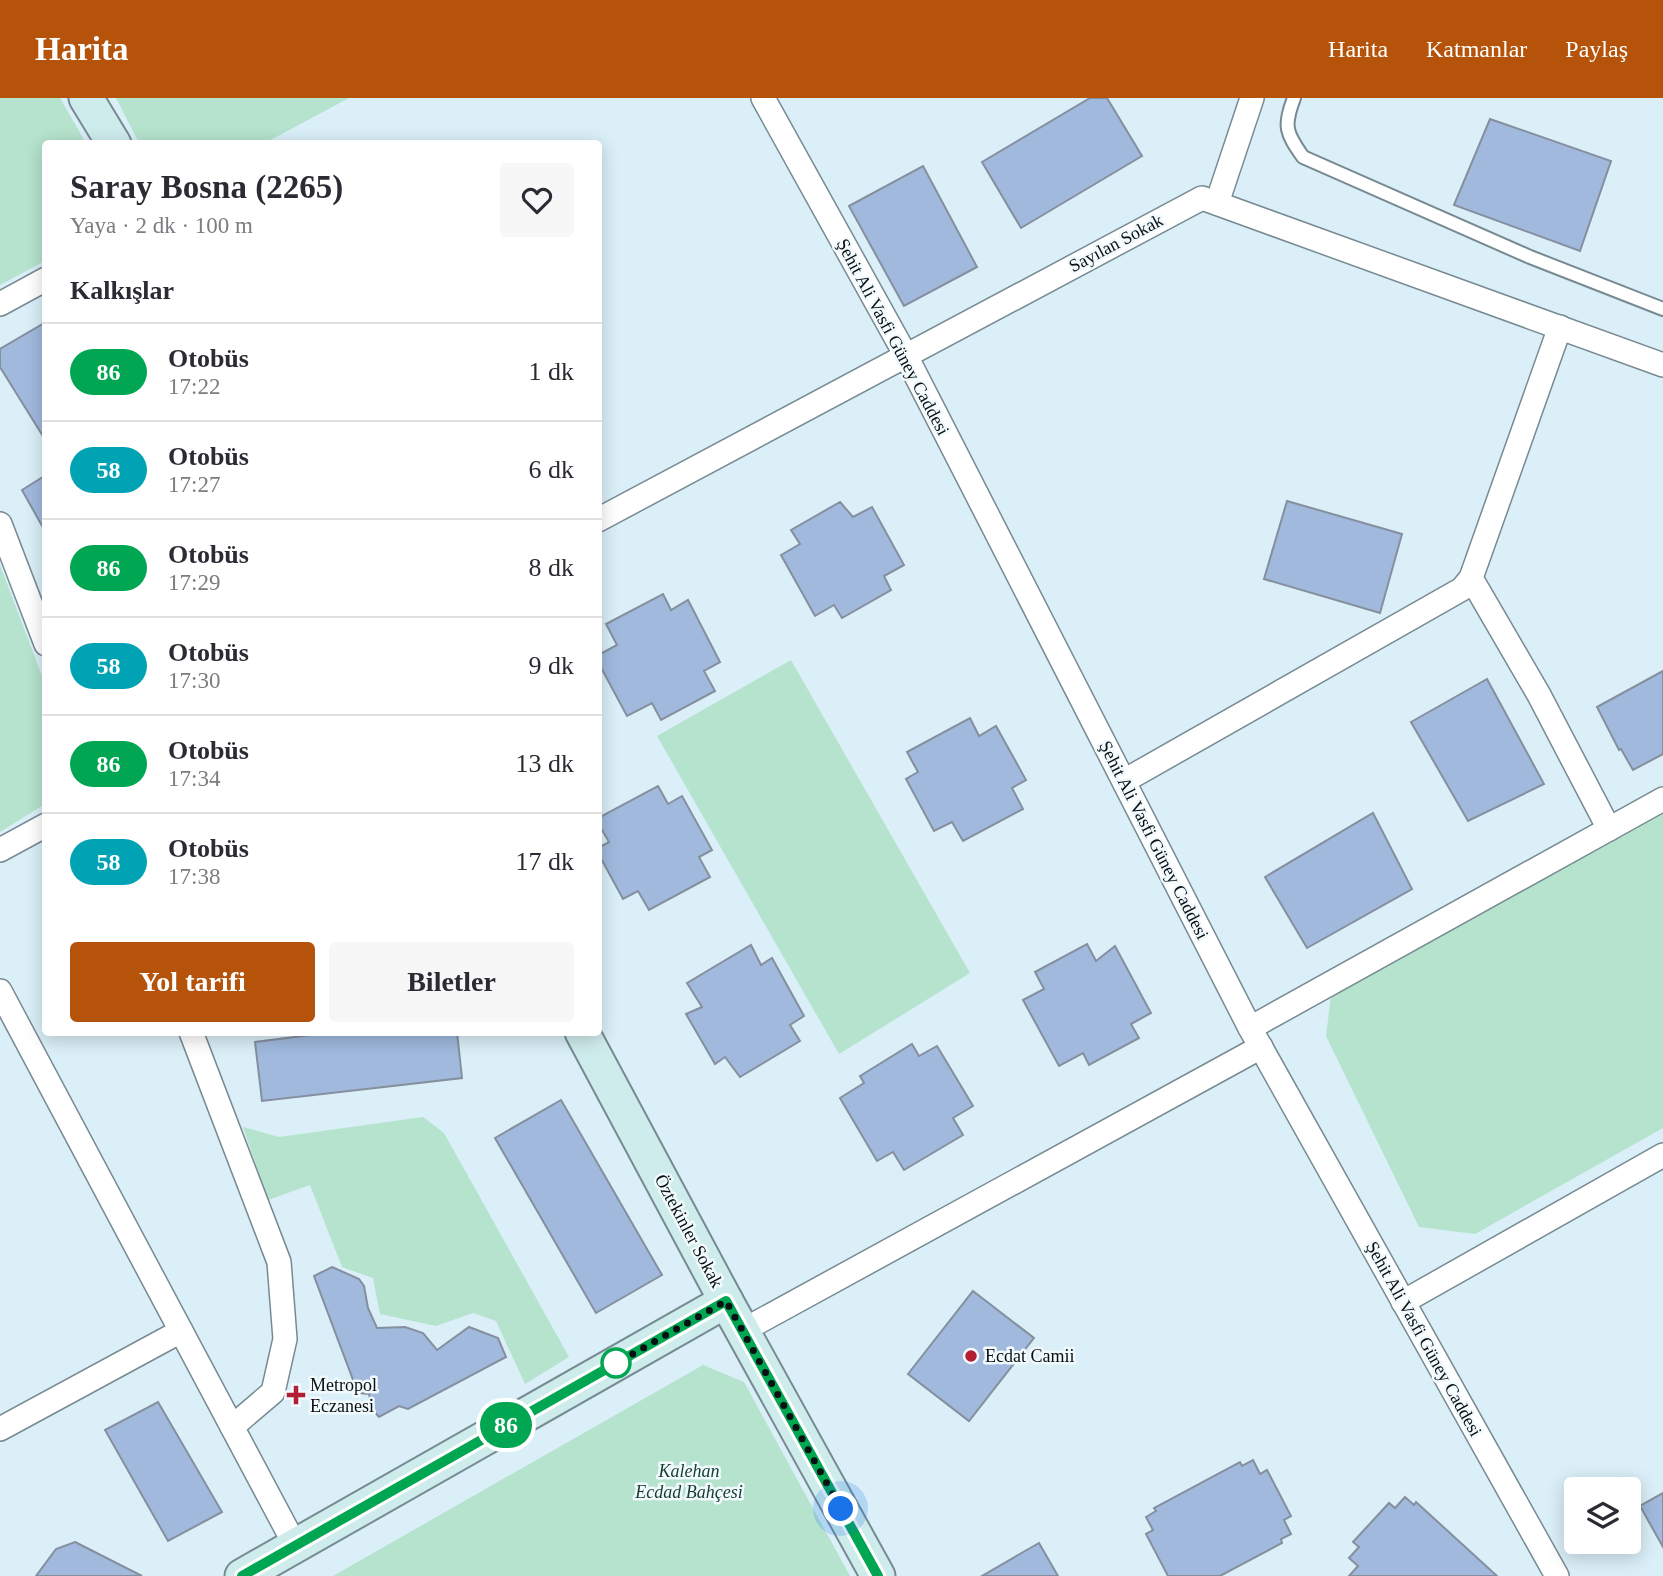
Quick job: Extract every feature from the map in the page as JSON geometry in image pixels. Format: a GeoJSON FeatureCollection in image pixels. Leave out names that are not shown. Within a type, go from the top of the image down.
{"type":"FeatureCollection","features":[{"type":"Feature","properties":{"kind":"street"},"geometry":{"type":"LineString","coordinates":[[86,98],[112,140]]}},
{"type":"Feature","properties":{"kind":"street","name":"Şehit Ali Vasfi Güney Caddesi"},"geometry":{"type":"LineString","coordinates":[[763,98],[905,354],[1255,1037],[1557,1576]]}},
{"type":"Feature","properties":{"kind":"street"},"geometry":{"type":"LineString","coordinates":[[1217,203],[1252,98]]}},
{"type":"Feature","properties":{"kind":"street","name":"Sayılan Sokak"},"geometry":{"type":"LineString","coordinates":[[602,518],[1202,198],[1663,365]]}},
{"type":"Feature","properties":{"kind":"street"},"geometry":{"type":"LineString","coordinates":[[0,304],[42,280]]}},
{"type":"Feature","properties":{"kind":"street"},"geometry":{"type":"LineString","coordinates":[[1124,781],[1462,589],[1471,578],[1560,327]]}},
{"type":"Feature","properties":{"kind":"street"},"geometry":{"type":"LineString","coordinates":[[0,524],[42,634]]}},
{"type":"Feature","properties":{"kind":"street"},"geometry":{"type":"LineString","coordinates":[[1471,578],[1539,695],[1609,829]]}},
{"type":"Feature","properties":{"kind":"street"},"geometry":{"type":"LineString","coordinates":[[742,1331],[1663,799]]}},
{"type":"Feature","properties":{"kind":"street"},"geometry":{"type":"LineString","coordinates":[[0,850],[42,827]]}},
{"type":"Feature","properties":{"kind":"street"},"geometry":{"type":"LineString","coordinates":[[0,991],[295,1545]]}},
{"type":"Feature","properties":{"kind":"street"},"geometry":{"type":"LineString","coordinates":[[193,1036],[279,1262],[285,1339],[273,1392],[232,1427]]}},
{"type":"Feature","properties":{"kind":"street","name":"Öztekinler Sokak"},"geometry":{"type":"LineString","coordinates":[[584,1036],[742,1331],[878,1576]]}},
{"type":"Feature","properties":{"kind":"street"},"geometry":{"type":"LineString","coordinates":[[1403,1302],[1663,1155]]}},
{"type":"Feature","properties":{"kind":"street"},"geometry":{"type":"LineString","coordinates":[[242,1576],[726,1301]]}},
{"type":"Feature","properties":{"kind":"street"},"geometry":{"type":"LineString","coordinates":[[0,1429],[181,1331]]}},
{"type":"Feature","properties":{"kind":"lane"},"geometry":{"type":"LineString","coordinates":[[1294,98],[1287,115],[1288,137],[1303,157],[1530,257],[1663,309]]}},
{"type":"Feature","properties":{"kind":"green space"},"geometry":{"type":"Polygon","coordinates":[[[0,98],[60,98],[84,140],[42,140],[42,263],[0,285],[0,98]]]}},
{"type":"Feature","properties":{"kind":"green space"},"geometry":{"type":"Polygon","coordinates":[[[116,98],[349,98],[271,140],[137,140],[116,98]]]}},
{"type":"Feature","properties":{"kind":"green space"},"geometry":{"type":"Polygon","coordinates":[[[0,565],[42,676],[42,806],[0,832],[0,565]]]}},
{"type":"Feature","properties":{"kind":"green space"},"geometry":{"type":"Polygon","coordinates":[[[791,660],[970,973],[839,1054],[657,736],[791,660]]]}},
{"type":"Feature","properties":{"kind":"green space"},"geometry":{"type":"Polygon","coordinates":[[[1663,811],[1663,1128],[1475,1234],[1419,1227],[1326,1036],[1331,996],[1663,811]]]}},
{"type":"Feature","properties":{"kind":"green space"},"geometry":{"type":"Polygon","coordinates":[[[423,1117],[444,1133],[569,1357],[525,1384],[496,1321],[473,1313],[436,1326],[380,1314],[373,1278],[342,1267],[310,1185],[268,1200],[243,1127],[279,1137],[423,1117]]]}},
{"type":"Feature","properties":{"kind":"green space","name":"Kalehan Ecdad Bahçesi"},"geometry":{"type":"Polygon","coordinates":[[[703,1365],[744,1382],[850,1576],[333,1576],[703,1365]]]}},
{"type":"Feature","properties":{"kind":"building"},"geometry":{"type":"Polygon","coordinates":[[[1090,98],[1107,98],[1142,156],[1021,228],[982,162],[1090,98]]]}},
{"type":"Feature","properties":{"kind":"building"},"geometry":{"type":"Polygon","coordinates":[[[1490,119],[1611,161],[1580,251],[1454,205],[1490,119]]]}},
{"type":"Feature","properties":{"kind":"building"},"geometry":{"type":"Polygon","coordinates":[[[923,166],[977,267],[904,306],[849,206],[923,166]]]}},
{"type":"Feature","properties":{"kind":"building"},"geometry":{"type":"Polygon","coordinates":[[[42,324],[42,435],[0,367],[0,349],[42,324]]]}},
{"type":"Feature","properties":{"kind":"building"},"geometry":{"type":"Polygon","coordinates":[[[42,478],[42,526],[22,490],[42,478]]]}},
{"type":"Feature","properties":{"kind":"building"},"geometry":{"type":"Polygon","coordinates":[[[1287,501],[1402,534],[1380,613],[1264,579],[1287,501]]]}},
{"type":"Feature","properties":{"kind":"building"},"geometry":{"type":"Polygon","coordinates":[[[840,502],[853,517],[872,507],[904,565],[884,576],[891,590],[842,618],[834,605],[815,616],[781,555],[800,544],[791,530],[840,502]]]}},
{"type":"Feature","properties":{"kind":"building"},"geometry":{"type":"Polygon","coordinates":[[[663,594],[671,610],[688,600],[720,662],[704,671],[715,691],[661,720],[652,703],[627,716],[602,669],[602,653],[617,645],[606,624],[663,594]]]}},
{"type":"Feature","properties":{"kind":"building"},"geometry":{"type":"Polygon","coordinates":[[[1663,671],[1663,754],[1633,770],[1621,749],[1619,750],[1597,707],[1663,671]]]}},
{"type":"Feature","properties":{"kind":"building"},"geometry":{"type":"Polygon","coordinates":[[[1487,679],[1544,784],[1468,821],[1411,722],[1487,679]]]}},
{"type":"Feature","properties":{"kind":"building"},"geometry":{"type":"Polygon","coordinates":[[[970,718],[979,736],[996,726],[1026,780],[1012,788],[1023,809],[963,841],[952,822],[934,831],[906,779],[918,772],[907,752],[970,718]]]}},
{"type":"Feature","properties":{"kind":"building"},"geometry":{"type":"Polygon","coordinates":[[[658,786],[668,804],[682,796],[712,850],[699,857],[710,877],[649,910],[638,891],[623,899],[602,860],[602,846],[609,842],[602,830],[602,816],[658,786]]]}},
{"type":"Feature","properties":{"kind":"building"},"geometry":{"type":"Polygon","coordinates":[[[1373,813],[1412,889],[1307,948],[1265,877],[1373,813]]]}},
{"type":"Feature","properties":{"kind":"building"},"geometry":{"type":"Polygon","coordinates":[[[1087,944],[1096,961],[1115,946],[1151,1013],[1131,1024],[1139,1038],[1089,1065],[1083,1053],[1059,1066],[1023,1000],[1044,989],[1035,972],[1087,944]]]}},
{"type":"Feature","properties":{"kind":"building"},"geometry":{"type":"Polygon","coordinates":[[[751,945],[761,965],[772,958],[804,1016],[790,1025],[800,1041],[740,1077],[725,1057],[715,1064],[686,1014],[702,1007],[687,983],[751,945]]]}},
{"type":"Feature","properties":{"kind":"building"},"geometry":{"type":"Polygon","coordinates":[[[303,1036],[457,1036],[462,1078],[262,1101],[255,1042],[303,1036]]]}},
{"type":"Feature","properties":{"kind":"building"},"geometry":{"type":"Polygon","coordinates":[[[912,1044],[919,1056],[937,1046],[973,1106],[953,1118],[963,1135],[904,1170],[893,1152],[877,1161],[840,1098],[864,1083],[860,1076],[912,1044]]]}},
{"type":"Feature","properties":{"kind":"building"},"geometry":{"type":"Polygon","coordinates":[[[561,1100],[662,1275],[596,1313],[495,1138],[561,1100]]]}},
{"type":"Feature","properties":{"kind":"building"},"geometry":{"type":"Polygon","coordinates":[[[332,1267],[359,1279],[364,1286],[368,1308],[377,1328],[405,1327],[423,1333],[437,1350],[469,1327],[498,1338],[506,1357],[408,1409],[399,1406],[379,1417],[372,1409],[369,1394],[358,1393],[314,1276],[332,1267]]]}},
{"type":"Feature","properties":{"kind":"building","name":"Ecdat Camii"},"geometry":{"type":"Polygon","coordinates":[[[973,1291],[1034,1338],[969,1421],[908,1374],[973,1291]]]}},
{"type":"Feature","properties":{"kind":"building"},"geometry":{"type":"Polygon","coordinates":[[[158,1402],[222,1512],[168,1541],[105,1430],[158,1402]]]}},
{"type":"Feature","properties":{"kind":"building"},"geometry":{"type":"Polygon","coordinates":[[[1253,1460],[1260,1474],[1267,1470],[1291,1516],[1284,1520],[1291,1534],[1281,1539],[1282,1543],[1220,1576],[1168,1576],[1146,1534],[1153,1530],[1146,1517],[1156,1511],[1154,1508],[1240,1462],[1242,1466],[1253,1460]]]}},
{"type":"Feature","properties":{"kind":"building"},"geometry":{"type":"Polygon","coordinates":[[[1663,1493],[1663,1547],[1641,1508],[1663,1493]]]}},
{"type":"Feature","properties":{"kind":"building"},"geometry":{"type":"Polygon","coordinates":[[[1405,1497],[1414,1505],[1416,1502],[1497,1576],[1349,1576],[1358,1566],[1349,1558],[1359,1547],[1353,1542],[1389,1503],[1395,1508],[1405,1497]]]}},
{"type":"Feature","properties":{"kind":"building"},"geometry":{"type":"Polygon","coordinates":[[[75,1542],[142,1576],[36,1576],[56,1549],[75,1542]]]}},
{"type":"Feature","properties":{"kind":"building"},"geometry":{"type":"Polygon","coordinates":[[[1039,1543],[1058,1576],[982,1576],[1018,1555],[1039,1543]]]}},
{"type":"Feature","properties":{"kind":"bus line","name":"86"},"geometry":{"type":"LineString","coordinates":[[242,1576],[726,1301],[878,1576]]}},
{"type":"Feature","properties":{"kind":"place","name":"Ecdat Camii"},"geometry":{"type":"Point","coordinates":[971,1356]}},
{"type":"Feature","properties":{"kind":"place","name":"Metropol Eczanesi"},"geometry":{"type":"Point","coordinates":[296,1395]}},
{"type":"Feature","properties":{"kind":"route"},"geometry":{"type":"LineString","coordinates":[[616,1363],[608,1368],[726,1301],[841,1509]]}}]}
